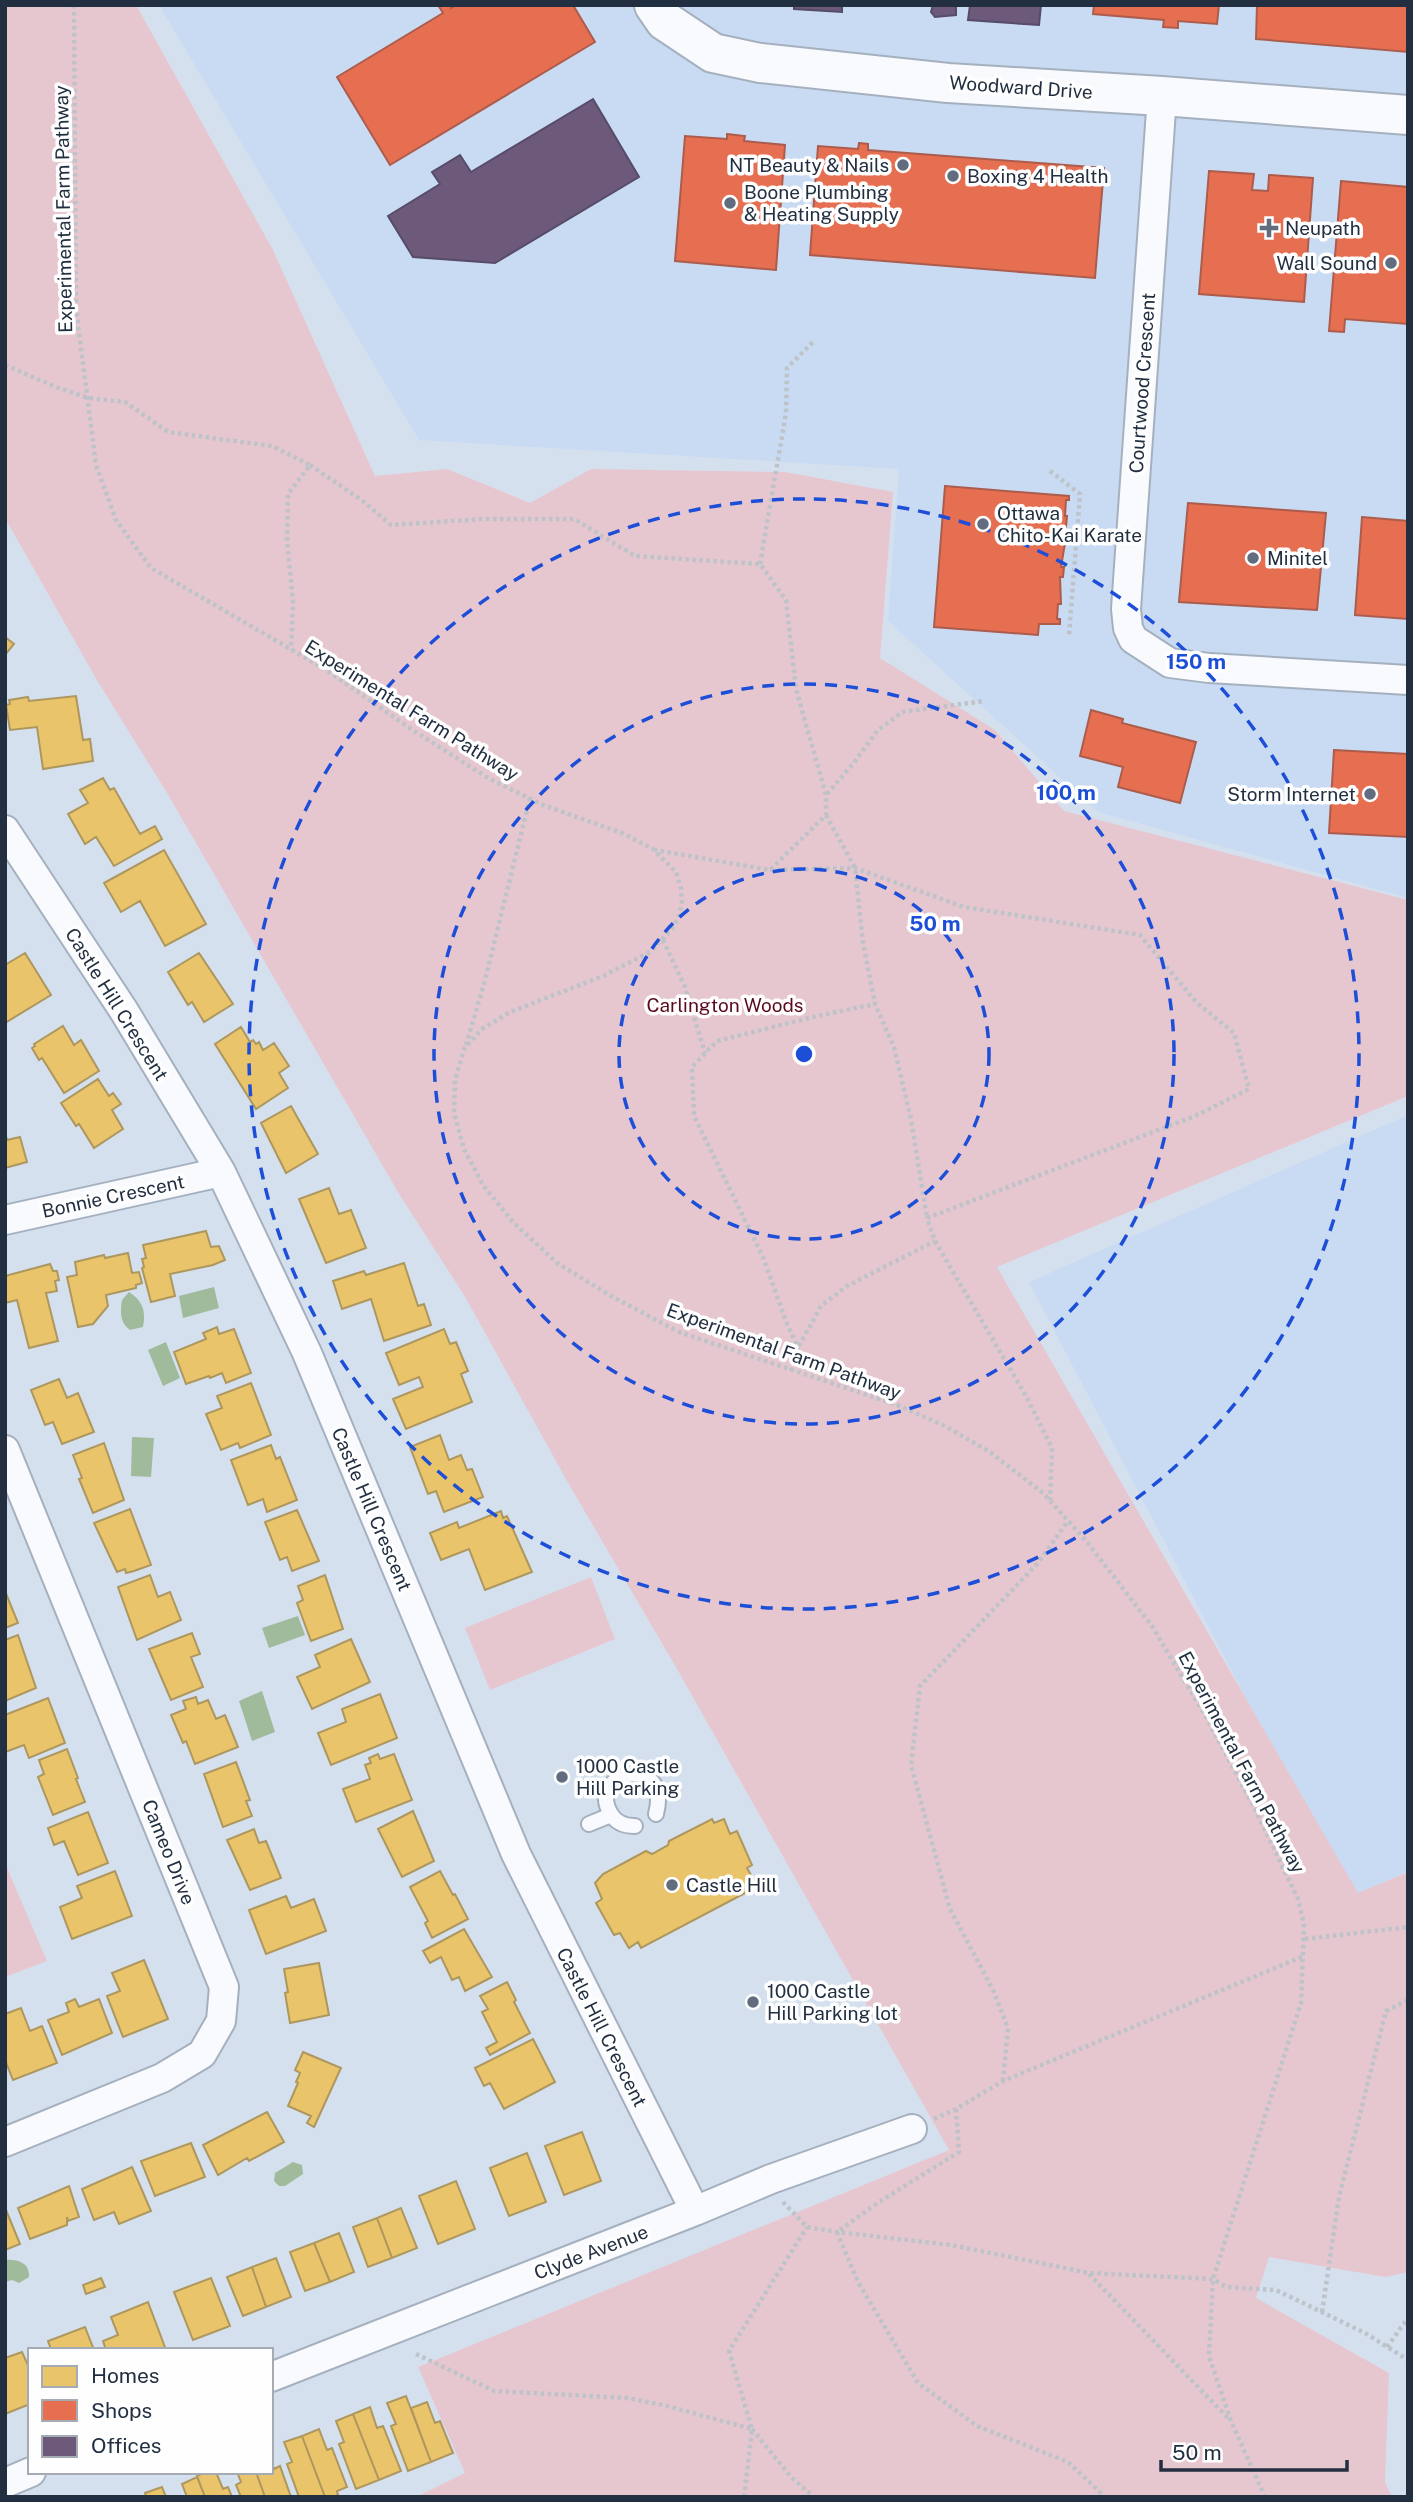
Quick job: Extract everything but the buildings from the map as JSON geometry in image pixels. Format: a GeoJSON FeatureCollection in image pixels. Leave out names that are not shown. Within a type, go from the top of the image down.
{"type":"FeatureCollection","features":[{"type":"Feature","properties":{"kind":"street","name":"Woodward Drive"},"geometry":{"type":"LineString","coordinates":[[654,5],[664,21],[713,53],[760,63],[948,83],[1162,96],[1408,116]]}},
{"type":"Feature","properties":{"kind":"street","name":"Courtwood Crescent"},"geometry":{"type":"LineString","coordinates":[[1162,96],[1126,609],[1128,628],[1133,639],[1170,663],[1209,668],[1408,680]]}},
{"type":"Feature","properties":{"kind":"street","name":"Castle Hill Crescent"},"geometry":{"type":"LineString","coordinates":[[5,830],[124,1012],[220,1172],[307,1353],[516,1854],[695,2211]]}},
{"type":"Feature","properties":{"kind":"street","name":"Bonnie Crescent"},"geometry":{"type":"LineString","coordinates":[[5,1220],[220,1172]]}},
{"type":"Feature","properties":{"kind":"street","name":"Cameo Drive"},"geometry":{"type":"LineString","coordinates":[[5,1450],[224,1987],[220,2021],[202,2054],[162,2078],[5,2142]]}},
{"type":"Feature","properties":{"kind":"street","name":"Clyde Avenue"},"geometry":{"type":"LineString","coordinates":[[273,2376],[771,2179],[912,2129]]}},
{"type":"Feature","properties":{"kind":"street"},"geometry":{"type":"LineString","coordinates":[[5,2483],[28,2474]]}},
{"type":"Feature","properties":{"kind":"lane"},"geometry":{"type":"LineString","coordinates":[[635,1826],[622,1824],[611,1815],[607,1804],[610,1787],[615,1780],[631,1773],[648,1778],[654,1784],[659,1800],[656,1814]]}},
{"type":"Feature","properties":{"kind":"lane"},"geometry":{"type":"LineString","coordinates":[[590,1824],[611,1815]]}},
{"type":"Feature","properties":{"kind":"path","name":"Experimental Farm Pathway"},"geometry":{"type":"LineString","coordinates":[[74,5],[76,309],[96,465],[116,520],[151,568],[325,669],[477,771],[530,798],[622,833],[653,849],[676,872],[682,901],[679,916],[663,940],[650,952],[603,976],[510,1012],[482,1029],[464,1049],[455,1080],[454,1113],[464,1149],[483,1185],[512,1221],[557,1263],[623,1303],[680,1332],[897,1405],[945,1426],[990,1452],[1050,1501],[1152,1626],[1206,1717],[1254,1807],[1298,1899],[1305,1939],[1301,2003],[1213,2279],[1209,2356],[1231,2421],[1265,2497]]}},
{"type":"Feature","properties":{"kind":"path"},"geometry":{"type":"LineString","coordinates":[[814,341],[787,368],[786,413],[760,564],[786,600],[796,689],[826,794],[826,815],[855,868],[863,943],[875,1004],[894,1047],[911,1119],[926,1218],[935,1241],[1026,1396],[1052,1448],[1050,1501]]}},
{"type":"Feature","properties":{"kind":"path"},"geometry":{"type":"LineString","coordinates":[[5,365],[88,398],[125,402],[168,432],[272,446],[310,465],[363,501],[391,525],[483,519],[574,519],[635,556],[760,564]]}},
{"type":"Feature","properties":{"kind":"path"},"geometry":{"type":"LineString","coordinates":[[291,650],[293,600],[287,541],[288,494],[310,465]]}},
{"type":"Feature","properties":{"kind":"path"},"geometry":{"type":"LineString","coordinates":[[1050,471],[1080,494],[1069,635]]}},
{"type":"Feature","properties":{"kind":"path"},"geometry":{"type":"LineString","coordinates":[[826,794],[853,764],[877,731],[902,712],[984,701]]}},
{"type":"Feature","properties":{"kind":"path"},"geometry":{"type":"LineString","coordinates":[[464,1049],[484,984],[530,798]]}},
{"type":"Feature","properties":{"kind":"path"},"geometry":{"type":"LineString","coordinates":[[770,870],[826,815]]}},
{"type":"Feature","properties":{"kind":"path"},"geometry":{"type":"LineString","coordinates":[[653,849],[770,870],[855,868],[964,907],[1140,935],[1196,1002],[1234,1033],[1249,1089],[1195,1116],[926,1218]]}},
{"type":"Feature","properties":{"kind":"path"},"geometry":{"type":"LineString","coordinates":[[663,940],[685,987],[705,1054]]}},
{"type":"Feature","properties":{"kind":"path"},"geometry":{"type":"LineString","coordinates":[[799,1347],[787,1324],[763,1257],[694,1116],[692,1067],[718,1041],[875,1004]]}},
{"type":"Feature","properties":{"kind":"path"},"geometry":{"type":"LineString","coordinates":[[791,1371],[799,1347],[821,1306],[847,1286],[935,1241]]}},
{"type":"Feature","properties":{"kind":"path"},"geometry":{"type":"LineString","coordinates":[[1003,2081],[1008,2028],[993,1990],[950,1909],[911,1765],[918,1699],[920,1686],[1038,1563],[1068,1521]]}},
{"type":"Feature","properties":{"kind":"path"},"geometry":{"type":"LineString","coordinates":[[1305,1939],[1408,1927]]}},
{"type":"Feature","properties":{"kind":"path"},"geometry":{"type":"LineString","coordinates":[[912,2129],[956,2109],[1003,2081],[1304,1956]]}},
{"type":"Feature","properties":{"kind":"path"},"geometry":{"type":"LineString","coordinates":[[1322,2312],[1339,2197],[1386,2011],[1408,2000]]}},
{"type":"Feature","properties":{"kind":"path"},"geometry":{"type":"LineString","coordinates":[[837,2232],[878,2202],[959,2152],[956,2109]]}},
{"type":"Feature","properties":{"kind":"path"},"geometry":{"type":"LineString","coordinates":[[771,2179],[785,2206],[807,2227],[951,2245],[1089,2273],[1213,2279],[1226,2287],[1276,2290],[1365,2333],[1408,2360]]}},
{"type":"Feature","properties":{"kind":"path"},"geometry":{"type":"LineString","coordinates":[[807,2227],[729,2351],[752,2429],[791,2477],[814,2497]]}},
{"type":"Feature","properties":{"kind":"path"},"geometry":{"type":"LineString","coordinates":[[837,2232],[858,2282],[918,2382],[976,2426],[1068,2462],[1105,2497]]}},
{"type":"Feature","properties":{"kind":"path"},"geometry":{"type":"LineString","coordinates":[[1089,2273],[1231,2421]]}},
{"type":"Feature","properties":{"kind":"path"},"geometry":{"type":"LineString","coordinates":[[1387,2347],[1408,2318]]}},
{"type":"Feature","properties":{"kind":"path"},"geometry":{"type":"LineString","coordinates":[[416,2354],[495,2391],[627,2398],[752,2429]]}},
{"type":"Feature","properties":{"kind":"path"},"geometry":{"type":"LineString","coordinates":[[744,2497],[752,2429]]}},
{"type":"Feature","properties":{"kind":"shaded area"},"geometry":{"type":"Polygon","coordinates":[[[159,5],[1408,5],[1408,898],[1098,812],[888,621],[899,469],[419,440],[159,5]]]}},
{"type":"Feature","properties":{"kind":"shaded area"},"geometry":{"type":"Polygon","coordinates":[[[1408,1115],[1408,1871],[1350,1898],[1029,1282],[1408,1115]]]}},
{"type":"Feature","properties":{"kind":"shaded area"},"geometry":{"type":"Polygon","coordinates":[[[214,1287],[219,1308],[183,1318],[179,1296],[214,1287]]]}},
{"type":"Feature","properties":{"kind":"shaded area"},"geometry":{"type":"Polygon","coordinates":[[[129,1292],[138,1299],[144,1316],[143,1327],[130,1330],[124,1324],[121,1313],[122,1300],[129,1292]]]}},
{"type":"Feature","properties":{"kind":"shaded area"},"geometry":{"type":"Polygon","coordinates":[[[166,1342],[180,1378],[163,1386],[148,1350],[166,1342]]]}},
{"type":"Feature","properties":{"kind":"shaded area"},"geometry":{"type":"Polygon","coordinates":[[[132,1437],[154,1438],[151,1477],[131,1476],[132,1437]]]}},
{"type":"Feature","properties":{"kind":"shaded area"},"geometry":{"type":"Polygon","coordinates":[[[298,1616],[305,1635],[269,1648],[262,1628],[298,1616]]]}},
{"type":"Feature","properties":{"kind":"shaded area"},"geometry":{"type":"Polygon","coordinates":[[[262,1691],[275,1732],[252,1741],[239,1701],[262,1691]]]}},
{"type":"Feature","properties":{"kind":"shaded area"},"geometry":{"type":"Polygon","coordinates":[[[293,2162],[302,2165],[303,2174],[285,2186],[279,2186],[274,2181],[275,2173],[293,2162]]]}},
{"type":"Feature","properties":{"kind":"shaded area"},"geometry":{"type":"Polygon","coordinates":[[[5,2260],[14,2260],[25,2265],[29,2277],[19,2283],[12,2280],[5,2282],[5,2260]]]}},
{"type":"Feature","properties":{"kind":"green space","name":"Carlington Woods"},"geometry":{"type":"Polygon","coordinates":[[[5,5],[136,5],[273,250],[375,476],[447,469],[530,503],[591,469],[785,472],[893,492],[880,658],[995,730],[1064,811],[1408,900],[1408,1096],[997,1267],[1358,1893],[1408,1872],[1408,2272],[1385,2277],[1269,2257],[1256,2298],[1389,2373],[1385,2482],[1392,2497],[416,2497],[465,2473],[418,2367],[949,2150],[677,1669],[567,1481],[464,1295],[399,1194],[167,793],[98,682],[5,518],[5,5]]]}},
{"type":"Feature","properties":{"kind":"green space"},"geometry":{"type":"Polygon","coordinates":[[[591,1577],[615,1639],[490,1690],[465,1628],[591,1577]]]}},
{"type":"Feature","properties":{"kind":"green space"},"geometry":{"type":"Polygon","coordinates":[[[5,1863],[47,1961],[5,1977],[5,1863]]]}},
{"type":"Feature","properties":{"kind":"place","name":"NT Beauty & Nails"},"geometry":{"type":"Point","coordinates":[903,165]}},
{"type":"Feature","properties":{"kind":"place","name":"Boxing 4 Health"},"geometry":{"type":"Point","coordinates":[953,176]}},
{"type":"Feature","properties":{"kind":"place","name":"Boone Plumbing & Heating Supply"},"geometry":{"type":"Point","coordinates":[730,203]}},
{"type":"Feature","properties":{"kind":"place","name":"Neupath"},"geometry":{"type":"Point","coordinates":[1269,228]}},
{"type":"Feature","properties":{"kind":"place","name":"Wall Sound"},"geometry":{"type":"Point","coordinates":[1391,263]}},
{"type":"Feature","properties":{"kind":"place","name":"Ottawa Chito-Kai Karate"},"geometry":{"type":"Point","coordinates":[983,524]}},
{"type":"Feature","properties":{"kind":"place","name":"Minitel"},"geometry":{"type":"Point","coordinates":[1253,558]}},
{"type":"Feature","properties":{"kind":"place","name":"Storm Internet"},"geometry":{"type":"Point","coordinates":[1370,794]}},
{"type":"Feature","properties":{"kind":"place","name":"1000 Castle Hill Parking"},"geometry":{"type":"Point","coordinates":[562,1777]}},
{"type":"Feature","properties":{"kind":"place","name":"Castle Hill"},"geometry":{"type":"Point","coordinates":[672,1885]}},
{"type":"Feature","properties":{"kind":"place","name":"1000 Castle Hill Parking lot"},"geometry":{"type":"Point","coordinates":[753,2002]}}]}
